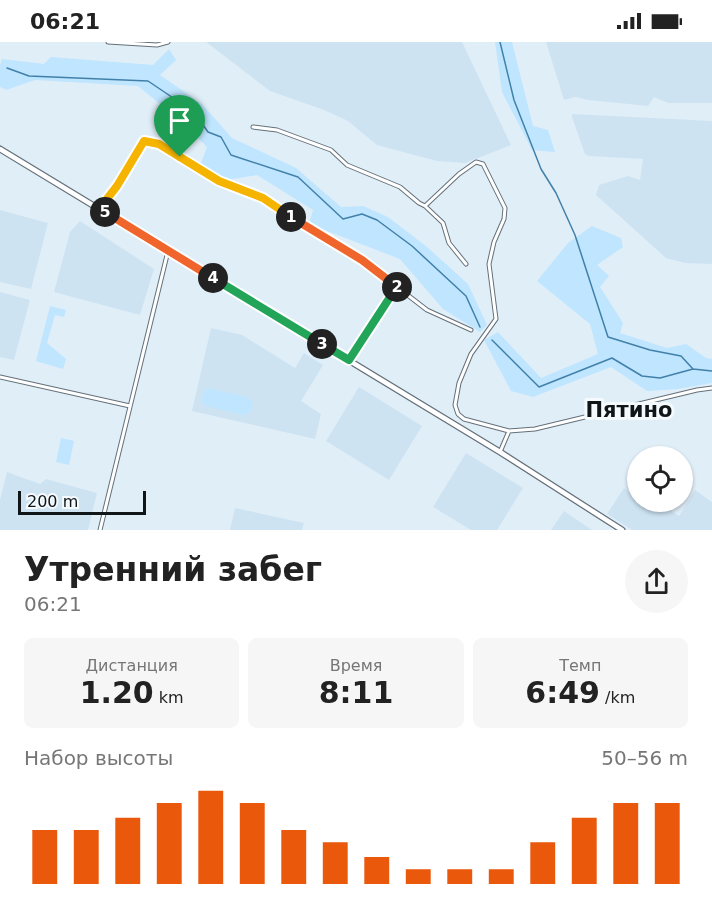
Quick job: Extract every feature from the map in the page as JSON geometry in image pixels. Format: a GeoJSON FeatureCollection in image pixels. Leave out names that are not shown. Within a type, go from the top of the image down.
{"type":"FeatureCollection","features":[{"type":"Feature","properties":{"kind":"main road"},"geometry":{"type":"LineString","coordinates":[[0,148],[500,452],[622,530]]}},
{"type":"Feature","properties":{"kind":"street"},"geometry":{"type":"LineString","coordinates":[[108,42],[157,45],[168,42]]}},
{"type":"Feature","properties":{"kind":"street"},"geometry":{"type":"LineString","coordinates":[[253,127],[277,130],[331,150],[347,165],[400,187],[443,223],[449,243],[466,264]]}},
{"type":"Feature","properties":{"kind":"street"},"geometry":{"type":"LineString","coordinates":[[99,209],[117,186],[144,141],[159,144],[219,181],[263,198],[362,260],[427,310],[471,330]]}},
{"type":"Feature","properties":{"kind":"street"},"geometry":{"type":"LineString","coordinates":[[425,206],[459,174],[476,162],[483,164],[505,208],[504,219],[494,242],[489,264],[496,319],[471,354],[459,383],[455,405],[458,414],[464,418],[509,431],[535,429],[712,388]]}},
{"type":"Feature","properties":{"kind":"street"},"geometry":{"type":"LineString","coordinates":[[100,530],[168,251]]}},
{"type":"Feature","properties":{"kind":"street"},"geometry":{"type":"LineString","coordinates":[[388,281],[394,291]]}},
{"type":"Feature","properties":{"kind":"street"},"geometry":{"type":"LineString","coordinates":[[349,360],[394,291],[401,290]]}},
{"type":"Feature","properties":{"kind":"street"},"geometry":{"type":"LineString","coordinates":[[0,377],[130,406]]}},
{"type":"Feature","properties":{"kind":"street"},"geometry":{"type":"LineString","coordinates":[[500,452],[509,431]]}},
{"type":"Feature","properties":{"kind":"shaded area"},"geometry":{"type":"Polygon","coordinates":[[[206,42],[462,42],[511,145],[465,163],[437,161],[377,145],[348,121],[270,91],[206,42]]]}},
{"type":"Feature","properties":{"kind":"shaded area"},"geometry":{"type":"Polygon","coordinates":[[[495,42],[512,42],[533,126],[548,130],[555,152],[532,150],[502,92],[495,42]]]}},
{"type":"Feature","properties":{"kind":"shaded area"},"geometry":{"type":"Polygon","coordinates":[[[546,42],[712,42],[712,103],[668,103],[654,97],[648,106],[575,97],[564,100],[546,42]]]}},
{"type":"Feature","properties":{"kind":"shaded area"},"geometry":{"type":"Polygon","coordinates":[[[169,49],[176,60],[160,75],[202,104],[232,138],[296,168],[341,207],[363,206],[388,217],[427,247],[468,284],[487,325],[480,332],[443,309],[400,259],[309,224],[313,210],[257,175],[225,180],[200,166],[207,147],[181,121],[138,86],[35,80],[6,90],[0,87],[2,59],[44,64],[51,57],[153,65],[169,49]]]}},
{"type":"Feature","properties":{"kind":"shaded area"},"geometry":{"type":"Polygon","coordinates":[[[572,114],[712,121],[712,264],[685,263],[666,258],[596,195],[599,185],[628,176],[640,180],[643,159],[585,154],[572,114]]]}},
{"type":"Feature","properties":{"kind":"shaded area"},"geometry":{"type":"Polygon","coordinates":[[[0,210],[48,223],[31,289],[0,282],[0,210]]]}},
{"type":"Feature","properties":{"kind":"shaded area"},"geometry":{"type":"Polygon","coordinates":[[[80,221],[154,269],[140,315],[54,292],[70,232],[80,221]]]}},
{"type":"Feature","properties":{"kind":"shaded area"},"geometry":{"type":"Polygon","coordinates":[[[592,226],[621,238],[623,247],[597,265],[609,276],[600,287],[623,323],[620,333],[667,348],[686,344],[706,358],[712,359],[712,383],[678,389],[647,391],[611,367],[533,397],[511,391],[484,340],[498,332],[541,378],[598,354],[590,324],[537,281],[568,243],[592,226]]]}},
{"type":"Feature","properties":{"kind":"shaded area"},"geometry":{"type":"Polygon","coordinates":[[[0,292],[30,300],[14,360],[0,357],[0,292]]]}},
{"type":"Feature","properties":{"kind":"shaded area"},"geometry":{"type":"Polygon","coordinates":[[[50,306],[66,310],[64,317],[55,315],[47,343],[66,359],[63,369],[36,361],[50,306]]]}},
{"type":"Feature","properties":{"kind":"shaded area"},"geometry":{"type":"Polygon","coordinates":[[[211,328],[242,335],[295,368],[304,353],[323,365],[301,401],[321,414],[315,439],[192,411],[211,328]]]}},
{"type":"Feature","properties":{"kind":"shaded area"},"geometry":{"type":"Polygon","coordinates":[[[359,387],[422,426],[389,480],[326,441],[359,387]]]}},
{"type":"Feature","properties":{"kind":"shaded area"},"geometry":{"type":"Polygon","coordinates":[[[207,388],[247,397],[253,402],[252,410],[243,415],[206,406],[201,398],[207,388]]]}},
{"type":"Feature","properties":{"kind":"shaded area"},"geometry":{"type":"Polygon","coordinates":[[[61,438],[74,441],[69,465],[56,462],[61,438]]]}},
{"type":"Feature","properties":{"kind":"shaded area"},"geometry":{"type":"Polygon","coordinates":[[[466,453],[523,488],[497,530],[471,530],[433,507],[466,453]]]}},
{"type":"Feature","properties":{"kind":"shaded area"},"geometry":{"type":"Polygon","coordinates":[[[7,472],[40,484],[46,479],[97,493],[88,530],[0,530],[0,500],[7,472]]]}},
{"type":"Feature","properties":{"kind":"shaded area"},"geometry":{"type":"Polygon","coordinates":[[[624,488],[627,490],[627,512],[673,512],[679,516],[681,512],[693,512],[695,490],[712,502],[712,530],[632,530],[607,514],[624,488]]]}},
{"type":"Feature","properties":{"kind":"shaded area"},"geometry":{"type":"Polygon","coordinates":[[[235,508],[304,523],[302,530],[230,530],[235,508]]]}},
{"type":"Feature","properties":{"kind":"shaded area"},"geometry":{"type":"Polygon","coordinates":[[[564,511],[592,530],[551,530],[564,511]]]}},
{"type":"Feature","properties":{"kind":"waterway"},"geometry":{"type":"LineString","coordinates":[[500,42],[514,100],[541,169],[556,193],[575,235],[608,337],[650,350],[681,356],[693,369]]}},
{"type":"Feature","properties":{"kind":"waterway"},"geometry":{"type":"LineString","coordinates":[[7,68],[29,76],[148,81],[194,112],[208,132],[221,137],[231,155],[298,177],[343,219],[362,214],[377,220],[412,246],[466,296],[480,327]]}},
{"type":"Feature","properties":{"kind":"waterway"},"geometry":{"type":"LineString","coordinates":[[492,340],[539,387],[612,358],[642,376],[660,378],[693,369],[712,371]]}},
{"type":"Feature","properties":{"kind":"district","name":"Пятино"},"geometry":{"type":"Point","coordinates":[629,410]}},
{"type":"Feature","properties":{"kind":"route"},"geometry":{"type":"LineString","coordinates":[[144,141],[159,144],[180,157],[219,181],[263,198],[362,260],[401,290],[394,291],[349,360],[99,209],[117,186],[144,141]]}}]}
